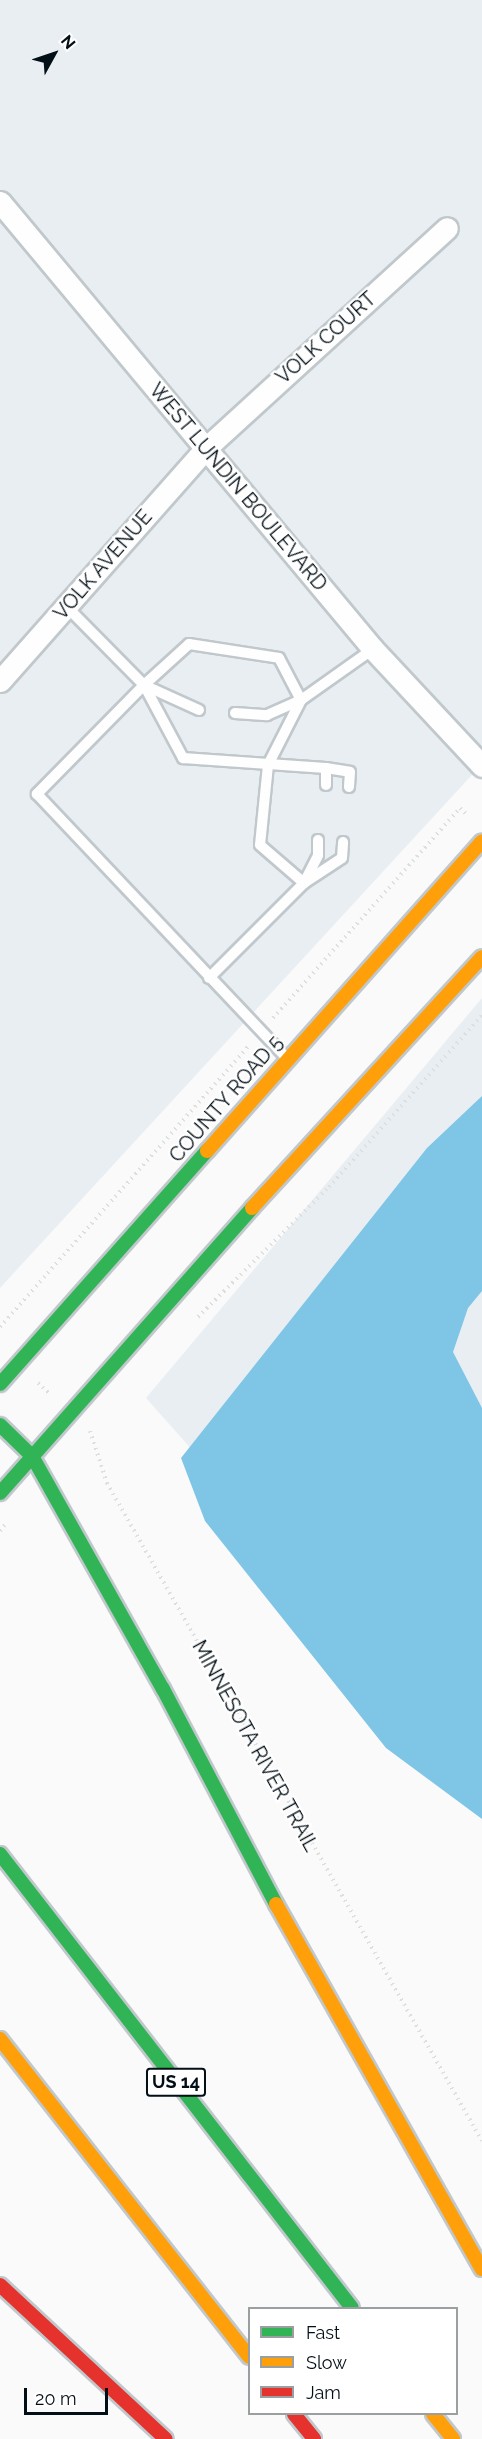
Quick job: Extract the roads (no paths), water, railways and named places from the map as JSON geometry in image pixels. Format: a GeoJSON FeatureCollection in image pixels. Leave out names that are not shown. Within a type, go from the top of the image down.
{"type":"FeatureCollection","features":[{"type":"Feature","properties":{"kind":"main road","name":"COUNTY ROAD 5"},"geometry":{"type":"LineString","coordinates":[[0,1384],[482,841]]}},
{"type":"Feature","properties":{"kind":"main road"},"geometry":{"type":"LineString","coordinates":[[0,1493],[248,1212],[482,957]]}},
{"type":"Feature","properties":{"kind":"main road"},"geometry":{"type":"LineString","coordinates":[[0,1425],[32,1456],[162,1689],[305,1958],[482,2269]]}},
{"type":"Feature","properties":{"kind":"main road","name":"US 14"},"geometry":{"type":"LineString","coordinates":[[0,1854],[351,2307]]}},
{"type":"Feature","properties":{"kind":"main road"},"geometry":{"type":"LineString","coordinates":[[0,2039],[248,2356]]}},
{"type":"Feature","properties":{"kind":"main road"},"geometry":{"type":"LineString","coordinates":[[0,2285],[166,2439]]}},
{"type":"Feature","properties":{"kind":"main road"},"geometry":{"type":"LineString","coordinates":[[295,2415],[314,2439]]}},
{"type":"Feature","properties":{"kind":"main road"},"geometry":{"type":"LineString","coordinates":[[435,2415],[453,2439]]}},
{"type":"Feature","properties":{"kind":"street","name":"WEST LUNDIN BOULEVARD"},"geometry":{"type":"LineString","coordinates":[[0,202],[373,649],[482,766]]}},
{"type":"Feature","properties":{"kind":"street","name":"VOLK COURT"},"geometry":{"type":"LineString","coordinates":[[206,448],[447,228]]}},
{"type":"Feature","properties":{"kind":"street","name":"VOLK AVENUE"},"geometry":{"type":"LineString","coordinates":[[0,681],[206,448]]}},
{"type":"Feature","properties":{"kind":"lane"},"geometry":{"type":"LineString","coordinates":[[66,606],[144,685],[183,758],[326,768],[350,772],[349,787]]}},
{"type":"Feature","properties":{"kind":"lane"},"geometry":{"type":"LineString","coordinates":[[288,1058],[209,978],[37,794],[144,685],[189,644],[279,658],[301,700]]}},
{"type":"Feature","properties":{"kind":"lane"},"geometry":{"type":"LineString","coordinates":[[235,713],[267,715],[301,700],[373,649]]}},
{"type":"Feature","properties":{"kind":"lane"},"geometry":{"type":"LineString","coordinates":[[144,685],[199,710]]}},
{"type":"Feature","properties":{"kind":"lane"},"geometry":{"type":"LineString","coordinates":[[301,700],[268,765],[260,845],[303,883]]}},
{"type":"Feature","properties":{"kind":"lane"},"geometry":{"type":"LineString","coordinates":[[326,768],[326,785]]}},
{"type":"Feature","properties":{"kind":"lane"},"geometry":{"type":"LineString","coordinates":[[303,883],[318,855],[318,840]]}},
{"type":"Feature","properties":{"kind":"lane"},"geometry":{"type":"LineString","coordinates":[[209,978],[303,883],[342,858],[343,842]]}},
{"type":"Feature","properties":{"kind":"water"},"geometry":{"type":"Polygon","coordinates":[[[482,1096],[482,1291],[468,1308],[453,1352],[482,1408],[482,1819],[386,1748],[205,1521],[181,1458],[427,1148],[482,1096]]]}}]}
